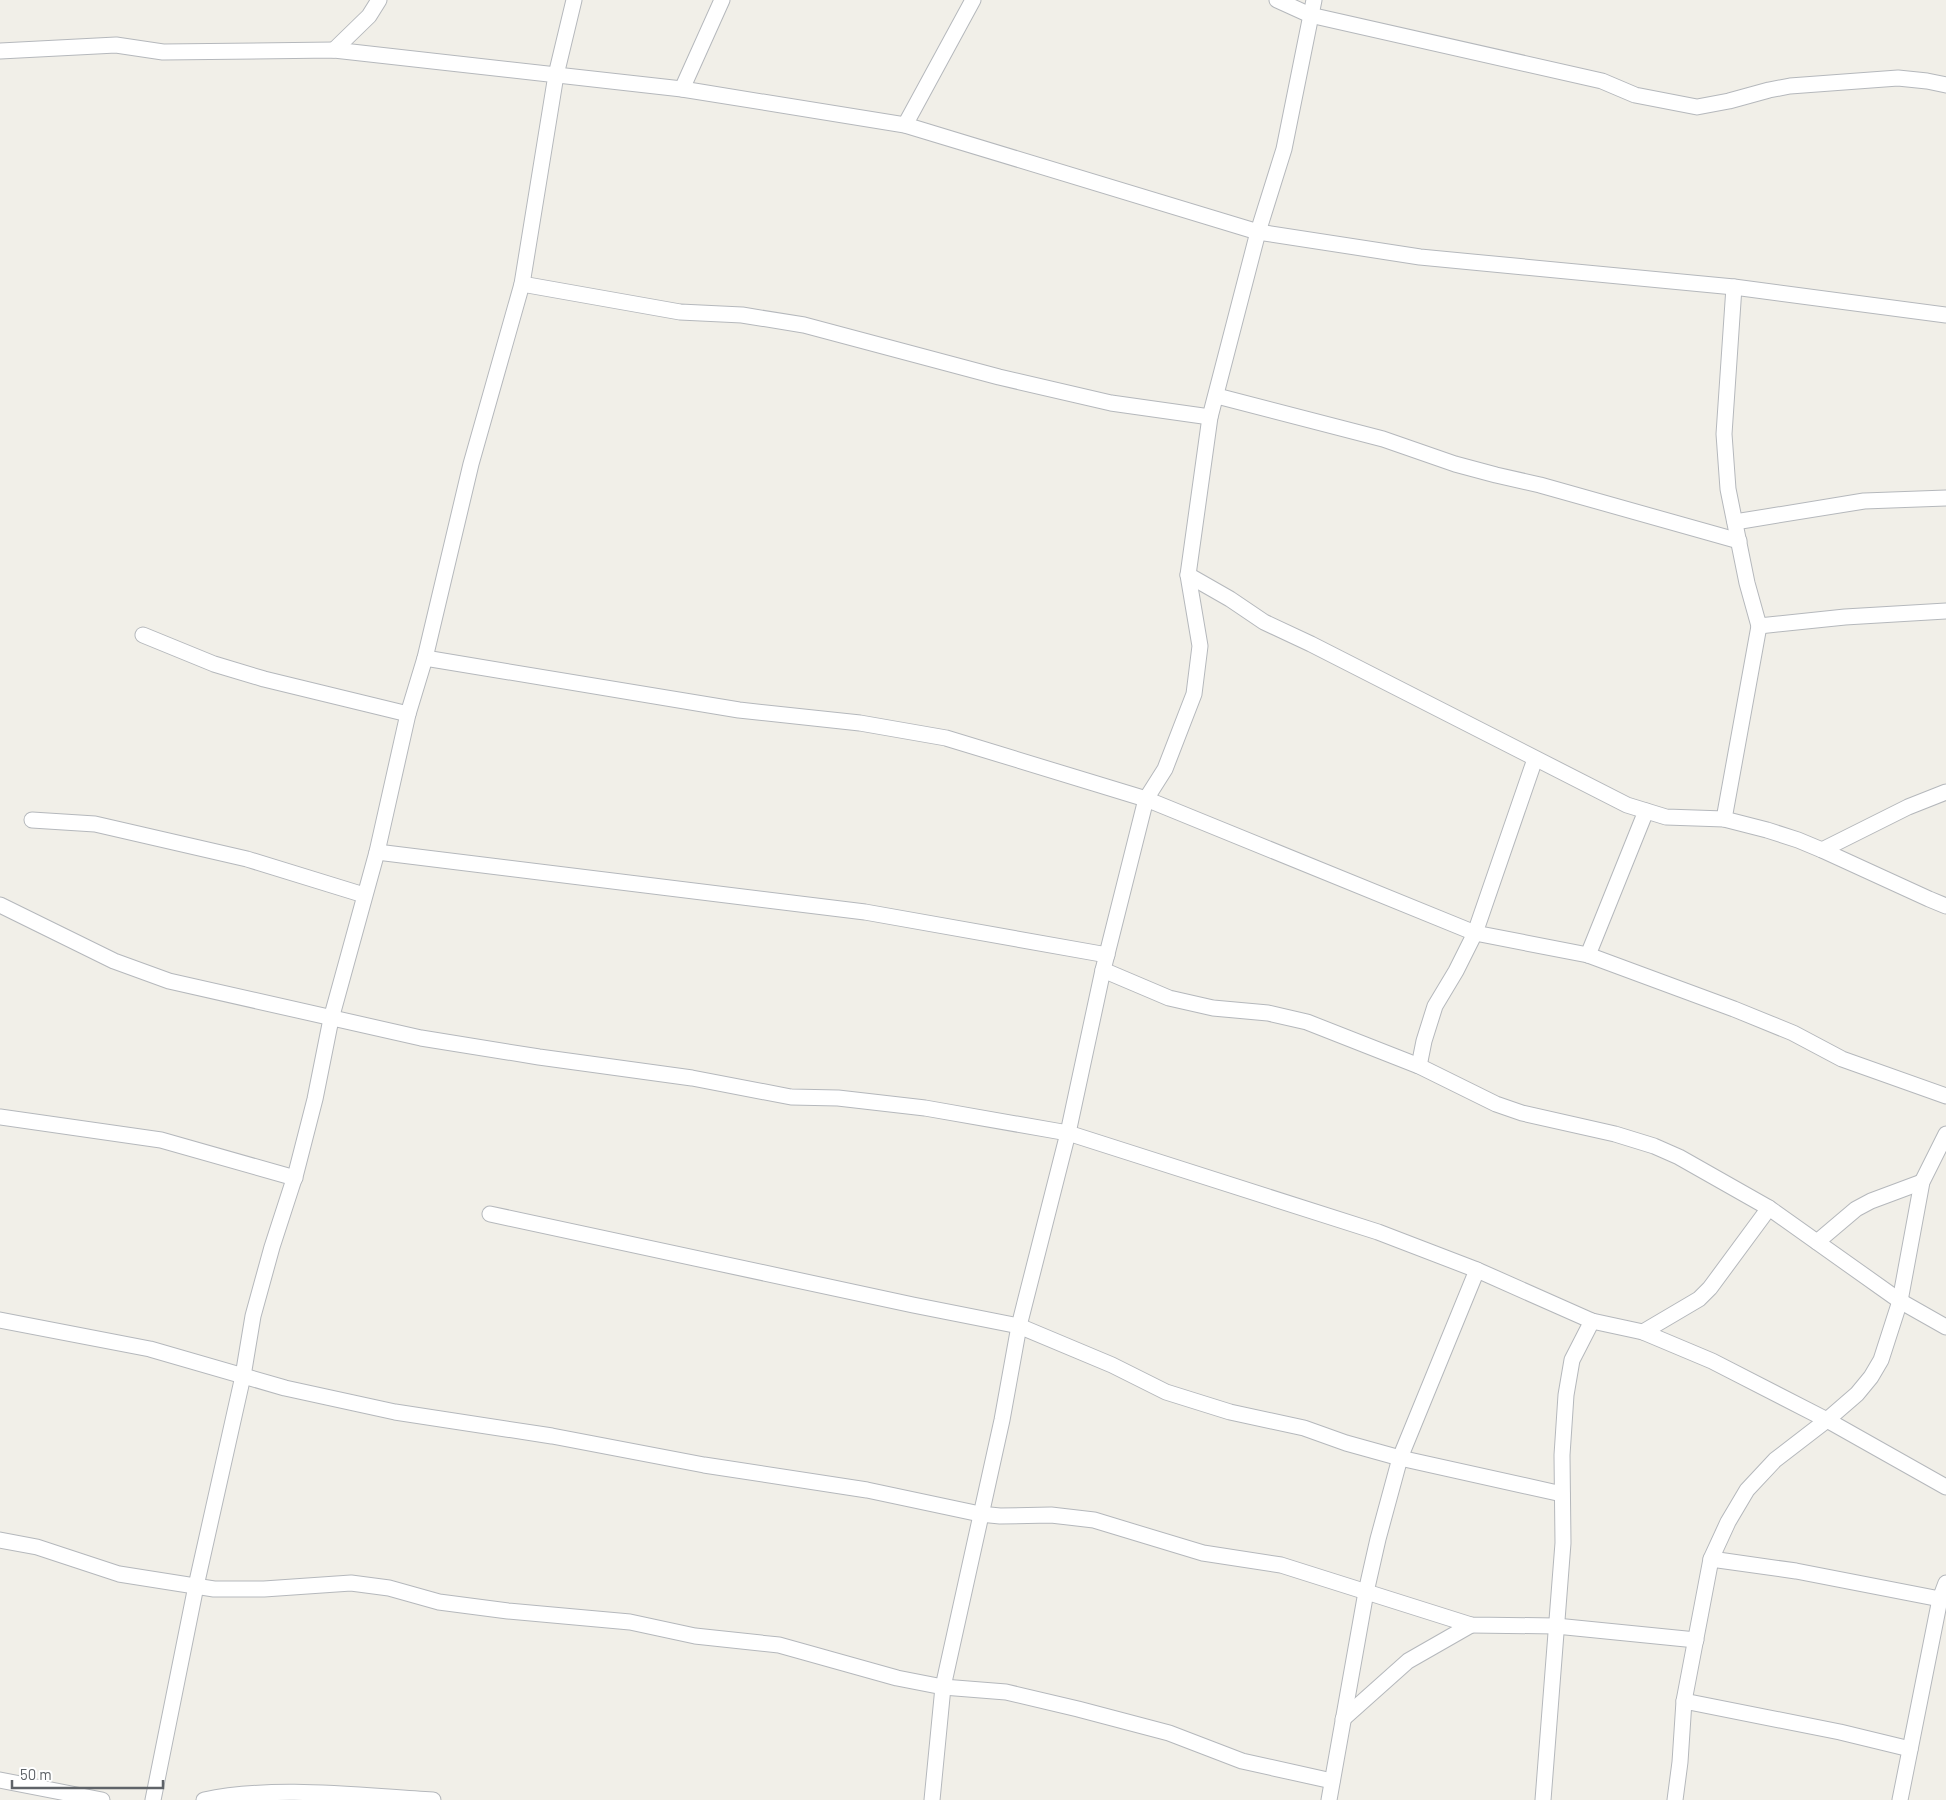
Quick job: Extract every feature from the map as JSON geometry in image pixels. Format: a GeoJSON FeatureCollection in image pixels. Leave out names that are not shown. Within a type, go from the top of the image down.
{"type":"FeatureCollection","features":[{"type":"Feature","properties":{"kind":"street"},"geometry":{"type":"LineString","coordinates":[[334,50],[369,16],[379,0]]}},
{"type":"Feature","properties":{"kind":"street"},"geometry":{"type":"LineString","coordinates":[[153,1800],[196,1586],[243,1376],[253,1316],[272,1247],[295,1178],[315,1099],[332,1019],[377,852],[408,714],[425,658],[471,464],[522,284],[556,75],[574,0]]}},
{"type":"Feature","properties":{"kind":"street"},"geometry":{"type":"LineString","coordinates":[[682,89],[722,0]]}},
{"type":"Feature","properties":{"kind":"street"},"geometry":{"type":"LineString","coordinates":[[905,125],[973,0]]}},
{"type":"Feature","properties":{"kind":"street"},"geometry":{"type":"LineString","coordinates":[[1277,0],[1312,7],[1602,81],[1634,95],[1697,107],[1790,86],[1898,78],[1946,85]]}},
{"type":"Feature","properties":{"kind":"street"},"geometry":{"type":"LineString","coordinates":[[932,1800],[942,1687],[1002,1420],[1019,1326],[1068,1134],[1103,970],[1146,799],[1165,769],[1194,694],[1200,646],[1188,575],[1210,417],[1217,396],[1258,232],[1284,149],[1312,7]]}},
{"type":"Feature","properties":{"kind":"street"},"geometry":{"type":"LineString","coordinates":[[0,51],[116,46],[163,52],[334,50],[682,89],[905,125],[1258,232],[1420,257],[1734,287],[1946,315]]}},
{"type":"Feature","properties":{"kind":"street"},"geometry":{"type":"LineString","coordinates":[[522,284],[680,312],[742,315],[804,326],[999,377],[1111,403],[1210,417]]}},
{"type":"Feature","properties":{"kind":"street"},"geometry":{"type":"LineString","coordinates":[[1724,819],[1759,626],[1747,582],[1728,489],[1724,434],[1734,287]]}},
{"type":"Feature","properties":{"kind":"street"},"geometry":{"type":"LineString","coordinates":[[1217,396],[1383,439],[1471,468],[1739,540]]}},
{"type":"Feature","properties":{"kind":"street"},"geometry":{"type":"LineString","coordinates":[[1735,522],[1864,501],[1946,498]]}},
{"type":"Feature","properties":{"kind":"street"},"geometry":{"type":"LineString","coordinates":[[1188,575],[1230,599],[1264,622],[1320,648],[1627,805],[1666,817],[1724,819],[1775,832],[1822,850],[1929,900],[1946,906]]}},
{"type":"Feature","properties":{"kind":"street"},"geometry":{"type":"LineString","coordinates":[[1759,626],[1845,617],[1946,611]]}},
{"type":"Feature","properties":{"kind":"street"},"geometry":{"type":"LineString","coordinates":[[143,636],[214,664],[264,679],[408,714]]}},
{"type":"Feature","properties":{"kind":"street"},"geometry":{"type":"LineString","coordinates":[[425,658],[739,710],[860,724],[946,738],[1146,799],[1475,933],[1588,955],[1793,1033],[1842,1059],[1946,1096]]}},
{"type":"Feature","properties":{"kind":"street"},"geometry":{"type":"LineString","coordinates":[[1419,1066],[1424,1041],[1435,1006],[1456,971],[1475,933],[1536,759]]}},
{"type":"Feature","properties":{"kind":"street"},"geometry":{"type":"LineString","coordinates":[[1822,850],[1908,807],[1946,792]]}},
{"type":"Feature","properties":{"kind":"street"},"geometry":{"type":"LineString","coordinates":[[1588,955],[1646,811]]}},
{"type":"Feature","properties":{"kind":"street"},"geometry":{"type":"LineString","coordinates":[[32,820],[95,824],[247,859],[364,895]]}},
{"type":"Feature","properties":{"kind":"street"},"geometry":{"type":"LineString","coordinates":[[377,852],[865,912],[1107,955]]}},
{"type":"Feature","properties":{"kind":"street"},"geometry":{"type":"LineString","coordinates":[[0,905],[114,961],[169,981],[332,1019],[421,1038],[539,1057],[692,1078],[791,1097],[838,1098],[925,1108],[1068,1134],[1378,1232],[1477,1270],[1592,1321],[1643,1332],[1712,1361],[1827,1420],[1946,1487]]}},
{"type":"Feature","properties":{"kind":"street"},"geometry":{"type":"LineString","coordinates":[[1103,970],[1169,998],[1213,1008],[1268,1014],[1307,1022],[1419,1066],[1496,1104],[1615,1134],[1654,1146],[1679,1157],[1769,1208],[1900,1301],[1946,1327]]}},
{"type":"Feature","properties":{"kind":"street"},"geometry":{"type":"LineString","coordinates":[[0,1117],[161,1140],[295,1178]]}},
{"type":"Feature","properties":{"kind":"street"},"geometry":{"type":"LineString","coordinates":[[1676,1800],[1684,1701],[1710,1559],[1728,1522],[1748,1490],[1775,1460],[1857,1394],[1871,1377],[1881,1360],[1900,1301],[1922,1182],[1946,1134]]}},
{"type":"Feature","properties":{"kind":"street"},"geometry":{"type":"LineString","coordinates":[[1816,1242],[1856,1210],[1871,1201],[1922,1182]]}},
{"type":"Feature","properties":{"kind":"street"},"geometry":{"type":"LineString","coordinates":[[1643,1332],[1699,1299],[1710,1288],[1769,1208]]}},
{"type":"Feature","properties":{"kind":"street"},"geometry":{"type":"LineString","coordinates":[[490,1214],[1019,1326],[1112,1365],[1166,1392],[1230,1412],[1304,1428],[1346,1443],[1400,1458],[1562,1494]]}},
{"type":"Feature","properties":{"kind":"street"},"geometry":{"type":"LineString","coordinates":[[1329,1800],[1366,1592],[1400,1458],[1477,1270]]}},
{"type":"Feature","properties":{"kind":"street"},"geometry":{"type":"LineString","coordinates":[[0,1320],[150,1348],[285,1388],[395,1412],[552,1436],[704,1465],[867,1490],[980,1514],[1000,1516],[1051,1515],[1094,1520],[1203,1553],[1281,1565],[1471,1625],[1556,1626],[1696,1640]]}},
{"type":"Feature","properties":{"kind":"street"},"geometry":{"type":"LineString","coordinates":[[1543,1800],[1563,1543],[1562,1494],[1566,1395],[1572,1360],[1592,1321]]}},
{"type":"Feature","properties":{"kind":"street"},"geometry":{"type":"LineString","coordinates":[[0,1540],[37,1547],[120,1574],[214,1589],[264,1589],[343,1583],[361,1584],[389,1588],[438,1602],[508,1611],[630,1622],[695,1636],[779,1645],[897,1678],[942,1687],[1006,1692],[1024,1696],[1169,1732],[1242,1761],[1332,1781]]}},
{"type":"Feature","properties":{"kind":"street"},"geometry":{"type":"LineString","coordinates":[[1710,1559],[1796,1571],[1940,1599]]}},
{"type":"Feature","properties":{"kind":"street"},"geometry":{"type":"LineString","coordinates":[[1900,1800],[1940,1599],[1946,1583]]}},
{"type":"Feature","properties":{"kind":"street"},"geometry":{"type":"LineString","coordinates":[[1343,1719],[1408,1661],[1471,1625]]}},
{"type":"Feature","properties":{"kind":"street"},"geometry":{"type":"LineString","coordinates":[[1684,1701],[1910,1749]]}},
{"type":"Feature","properties":{"kind":"street"},"geometry":{"type":"LineString","coordinates":[[0,1780],[102,1800]]}},
{"type":"Feature","properties":{"kind":"street"},"geometry":{"type":"LineString","coordinates":[[204,1800],[244,1793],[274,1793],[433,1800]]}}]}
